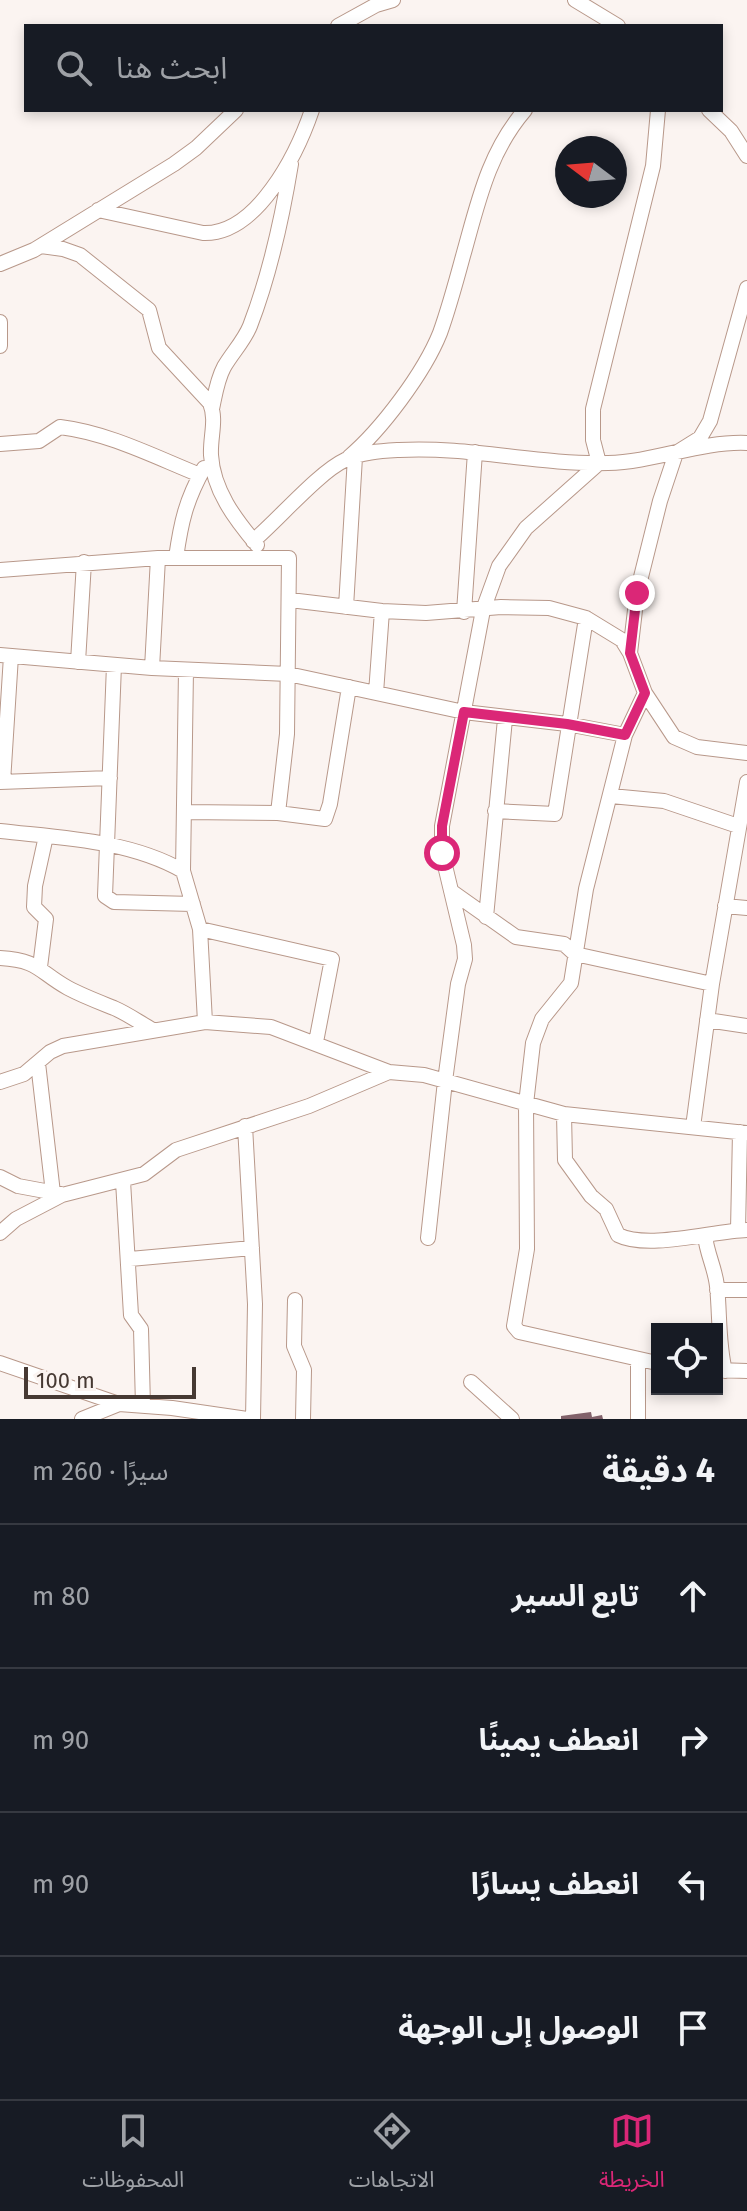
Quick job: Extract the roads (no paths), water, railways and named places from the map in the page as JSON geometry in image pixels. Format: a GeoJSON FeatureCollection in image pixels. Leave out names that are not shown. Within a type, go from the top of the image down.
{"type":"FeatureCollection","features":[{"type":"Feature","properties":{"kind":"street"},"geometry":{"type":"LineString","coordinates":[[342,24],[376,5],[393,0]]}},
{"type":"Feature","properties":{"kind":"street"},"geometry":{"type":"LineString","coordinates":[[575,0],[613,24]]}},
{"type":"Feature","properties":{"kind":"street"},"geometry":{"type":"LineString","coordinates":[[0,264],[41,246],[174,164],[234,112]]}},
{"type":"Feature","properties":{"kind":"street"},"geometry":{"type":"LineString","coordinates":[[98,210],[203,233],[219,234],[232,229],[255,211],[292,156],[311,112]]}},
{"type":"Feature","properties":{"kind":"street"},"geometry":{"type":"LineString","coordinates":[[253,541],[328,471],[350,458],[366,442],[430,355],[440,332],[488,170],[505,136],[523,112]]}},
{"type":"Feature","properties":{"kind":"street"},"geometry":{"type":"LineString","coordinates":[[599,463],[593,440],[593,409],[653,166],[658,112]]}},
{"type":"Feature","properties":{"kind":"street"},"geometry":{"type":"LineString","coordinates":[[711,112],[731,131],[747,154]]}},
{"type":"Feature","properties":{"kind":"street"},"geometry":{"type":"LineString","coordinates":[[268,558],[225,502],[211,456],[212,409],[216,386],[224,367],[249,330],[281,220],[292,156]]}},
{"type":"Feature","properties":{"kind":"street"},"geometry":{"type":"LineString","coordinates":[[41,246],[80,255],[149,310],[159,348],[204,396],[212,409]]}},
{"type":"Feature","properties":{"kind":"street"},"geometry":{"type":"LineString","coordinates":[[630,653],[642,565],[676,453],[700,438],[710,421],[747,288]]}},
{"type":"Feature","properties":{"kind":"street"},"geometry":{"type":"LineString","coordinates":[[0,322],[0,346]]}},
{"type":"Feature","properties":{"kind":"street"},"geometry":{"type":"LineString","coordinates":[[0,444],[29,443],[46,437],[60,427],[67,428],[99,435],[200,475]]}},
{"type":"Feature","properties":{"kind":"street"},"geometry":{"type":"LineString","coordinates":[[350,458],[411,449],[599,463],[747,443]]}},
{"type":"Feature","properties":{"kind":"street"},"geometry":{"type":"LineString","coordinates":[[464,612],[475,452]]}},
{"type":"Feature","properties":{"kind":"street"},"geometry":{"type":"LineString","coordinates":[[176,558],[187,500],[211,456]]}},
{"type":"Feature","properties":{"kind":"street"},"geometry":{"type":"LineString","coordinates":[[346,607],[350,458]]}},
{"type":"Feature","properties":{"kind":"street"},"geometry":{"type":"LineString","coordinates":[[428,1238],[445,1081],[458,984],[465,959],[441,839],[483,610],[499,566],[526,528],[599,463]]}},
{"type":"Feature","properties":{"kind":"street"},"geometry":{"type":"LineString","coordinates":[[152,668],[158,558]]}},
{"type":"Feature","properties":{"kind":"street"},"geometry":{"type":"LineString","coordinates":[[0,570],[158,558],[289,558],[286,759],[278,813]]}},
{"type":"Feature","properties":{"kind":"street"},"geometry":{"type":"LineString","coordinates":[[78,662],[84,562]]}},
{"type":"Feature","properties":{"kind":"street"},"geometry":{"type":"LineString","coordinates":[[290,600],[382,611],[464,612],[549,608],[586,618],[622,640],[645,693],[674,737],[697,747],[747,753]]}},
{"type":"Feature","properties":{"kind":"street"},"geometry":{"type":"LineString","coordinates":[[376,693],[382,611]]}},
{"type":"Feature","properties":{"kind":"street"},"geometry":{"type":"LineString","coordinates":[[495,811],[555,814],[586,618]]}},
{"type":"Feature","properties":{"kind":"street"},"geometry":{"type":"LineString","coordinates":[[110,778],[2,782],[5,656],[152,668],[288,674],[464,712],[567,724],[625,735]]}},
{"type":"Feature","properties":{"kind":"street"},"geometry":{"type":"LineString","coordinates":[[114,665],[105,887],[108,899],[193,904]]}},
{"type":"Feature","properties":{"kind":"street"},"geometry":{"type":"LineString","coordinates":[[186,670],[183,871],[200,929],[205,1022]]}},
{"type":"Feature","properties":{"kind":"street"},"geometry":{"type":"LineString","coordinates":[[184,812],[327,817],[349,687]]}},
{"type":"Feature","properties":{"kind":"street"},"geometry":{"type":"LineString","coordinates":[[645,693],[625,735],[586,889],[571,983],[537,1027],[526,1104],[527,1249],[515,1329],[651,1362]]}},
{"type":"Feature","properties":{"kind":"street"},"geometry":{"type":"LineString","coordinates":[[486,917],[505,719]]}},
{"type":"Feature","properties":{"kind":"street"},"geometry":{"type":"LineString","coordinates":[[693,1127],[712,984],[747,782]]}},
{"type":"Feature","properties":{"kind":"street"},"geometry":{"type":"LineString","coordinates":[[611,796],[664,801],[738,826]]}},
{"type":"Feature","properties":{"kind":"street"},"geometry":{"type":"LineString","coordinates":[[0,831],[109,845],[161,858],[183,871]]}},
{"type":"Feature","properties":{"kind":"street"},"geometry":{"type":"LineString","coordinates":[[40,967],[46,919],[34,907],[34,894],[46,836]]}},
{"type":"Feature","properties":{"kind":"street"},"geometry":{"type":"LineString","coordinates":[[451,891],[516,937],[564,944],[575,954],[712,984]]}},
{"type":"Feature","properties":{"kind":"street"},"geometry":{"type":"LineString","coordinates":[[725,906],[747,908]]}},
{"type":"Feature","properties":{"kind":"street"},"geometry":{"type":"LineString","coordinates":[[200,929],[332,959],[316,1042]]}},
{"type":"Feature","properties":{"kind":"street"},"geometry":{"type":"LineString","coordinates":[[0,958],[40,967],[64,986],[114,1008],[153,1030]]}},
{"type":"Feature","properties":{"kind":"street"},"geometry":{"type":"LineString","coordinates":[[707,1020],[747,1026]]}},
{"type":"Feature","properties":{"kind":"street"},"geometry":{"type":"LineString","coordinates":[[0,1082],[24,1074],[50,1052],[63,1046],[205,1022],[271,1027],[389,1072],[424,1075],[564,1114],[744,1132],[742,1230],[633,1241],[618,1235],[606,1209],[591,1196],[565,1160],[564,1114]]}},
{"type":"Feature","properties":{"kind":"street"},"geometry":{"type":"LineString","coordinates":[[38,1063],[57,1194]]}},
{"type":"Feature","properties":{"kind":"street"},"geometry":{"type":"LineString","coordinates":[[0,1233],[16,1219],[57,1194],[144,1174],[176,1150],[309,1106],[389,1072]]}},
{"type":"Feature","properties":{"kind":"street"},"geometry":{"type":"LineString","coordinates":[[0,1363],[119,1404],[250,1419],[255,1304],[245,1126]]}},
{"type":"Feature","properties":{"kind":"street"},"geometry":{"type":"LineString","coordinates":[[0,1177],[18,1186],[57,1194]]}},
{"type":"Feature","properties":{"kind":"street"},"geometry":{"type":"LineString","coordinates":[[123,1181],[131,1315],[141,1329],[143,1406]]}},
{"type":"Feature","properties":{"kind":"street"},"geometry":{"type":"LineString","coordinates":[[705,1236],[707,1254],[714,1268],[719,1323]]}},
{"type":"Feature","properties":{"kind":"street"},"geometry":{"type":"LineString","coordinates":[[130,1259],[252,1248]]}},
{"type":"Feature","properties":{"kind":"street"},"geometry":{"type":"LineString","coordinates":[[717,1290],[747,1290]]}},
{"type":"Feature","properties":{"kind":"street"},"geometry":{"type":"LineString","coordinates":[[295,1300],[294,1341],[304,1370],[303,1419]]}},
{"type":"Feature","properties":{"kind":"street"},"geometry":{"type":"LineString","coordinates":[[638,1360],[638,1419]]}},
{"type":"Feature","properties":{"kind":"street"},"geometry":{"type":"LineString","coordinates":[[723,1370],[747,1371]]}},
{"type":"Feature","properties":{"kind":"street"},"geometry":{"type":"LineString","coordinates":[[471,1382],[512,1419]]}},
{"type":"Feature","properties":{"kind":"street"},"geometry":{"type":"LineString","coordinates":[[82,1419],[119,1404]]}}]}
